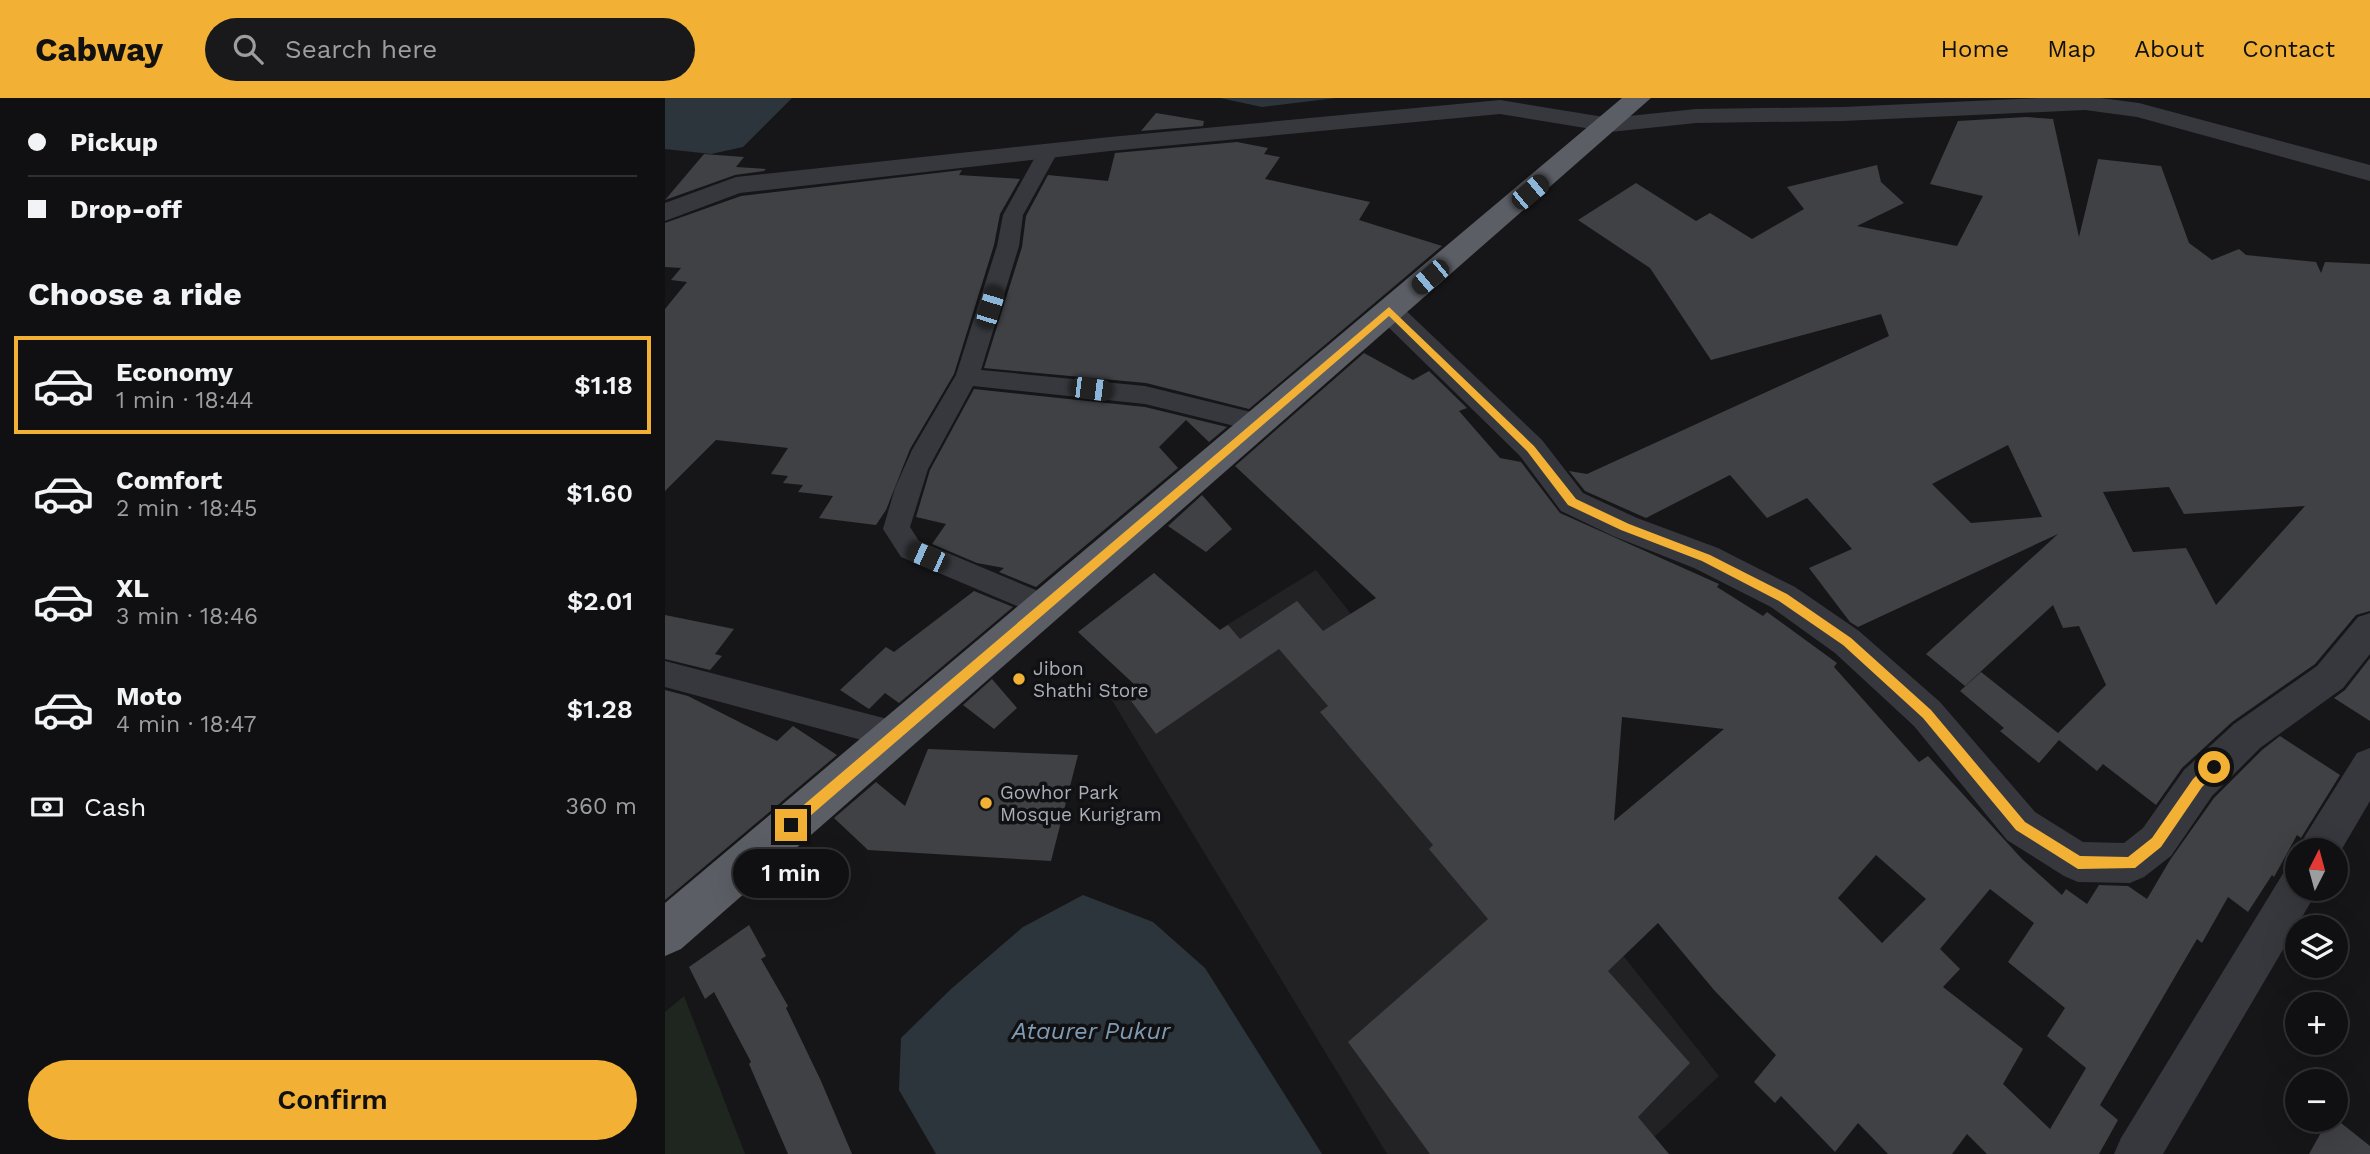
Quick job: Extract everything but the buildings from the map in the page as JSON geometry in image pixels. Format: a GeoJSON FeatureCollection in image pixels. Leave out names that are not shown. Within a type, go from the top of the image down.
{"type":"FeatureCollection","features":[{"type":"Feature","properties":{"kind":"highway"},"geometry":{"type":"LineString","coordinates":[[665,933],[1639,98]]}},
{"type":"Feature","properties":{"kind":"street"},"geometry":{"type":"LineString","coordinates":[[665,213],[736,185],[1049,150],[1500,107],[1610,125],[1696,116],[1843,114],[2085,103],[2139,110],[2370,173]]}},
{"type":"Feature","properties":{"kind":"street"},"geometry":{"type":"LineString","coordinates":[[1045,606],[910,549],[896,529],[902,500],[932,431],[967,377],[1008,246],[1013,215],[1049,150]]}},
{"type":"Feature","properties":{"kind":"street"},"geometry":{"type":"LineString","coordinates":[[1389,311],[1531,449],[1572,502],[1625,527],[1706,558],[1783,597],[1847,642],[1927,714],[2021,826],[2078,862],[2130,863],[2157,842],[2198,783],[2247,736],[2330,677],[2370,628]]}},
{"type":"Feature","properties":{"kind":"street"},"geometry":{"type":"LineString","coordinates":[[967,377],[1145,395],[1259,423]]}},
{"type":"Feature","properties":{"kind":"street"},"geometry":{"type":"LineString","coordinates":[[665,674],[895,735]]}},
{"type":"Feature","properties":{"kind":"street"},"geometry":{"type":"LineString","coordinates":[[2326,838],[2370,766]]}},
{"type":"Feature","properties":{"kind":"street"},"geometry":{"type":"LineString","coordinates":[[2137,1154],[2289,901]]}},
{"type":"Feature","properties":{"kind":"shaded area"},"geometry":{"type":"Polygon","coordinates":[[[1316,570],[1719,1076],[1636,1154],[1387,1154],[1110,697],[1316,570]]]}},
{"type":"Feature","properties":{"kind":"shaded area"},"geometry":{"type":"Polygon","coordinates":[[[684,996],[745,1154],[665,1154],[665,1012],[684,996]]]}},
{"type":"Feature","properties":{"kind":"water"},"geometry":{"type":"Polygon","coordinates":[[[665,98],[792,98],[743,147],[711,154],[665,149],[665,98]]]}},
{"type":"Feature","properties":{"kind":"water"},"geometry":{"type":"Polygon","coordinates":[[[1220,98],[1336,98],[1262,107],[1220,98]]]}},
{"type":"Feature","properties":{"kind":"water","name":"Ataurer Pukur"},"geometry":{"type":"Polygon","coordinates":[[[1083,895],[1153,922],[1205,968],[1322,1154],[936,1154],[899,1090],[901,1038],[951,989],[1023,927],[1083,895]]]}},
{"type":"Feature","properties":{"kind":"place","name":"Jibon Shathi Store"},"geometry":{"type":"Point","coordinates":[1019,679]}},
{"type":"Feature","properties":{"kind":"place","name":"Gowhor Park Mosque Kurigram"},"geometry":{"type":"Point","coordinates":[986,803]}},
{"type":"Feature","properties":{"kind":"route"},"geometry":{"type":"LineString","coordinates":[[791,825],[1389,311],[1531,449],[1572,502],[1625,527],[1706,558],[1783,597],[1847,642],[1927,714],[2021,826],[2078,862],[2103,865],[2130,863],[2157,842],[2198,783],[2214,767]]}}]}
